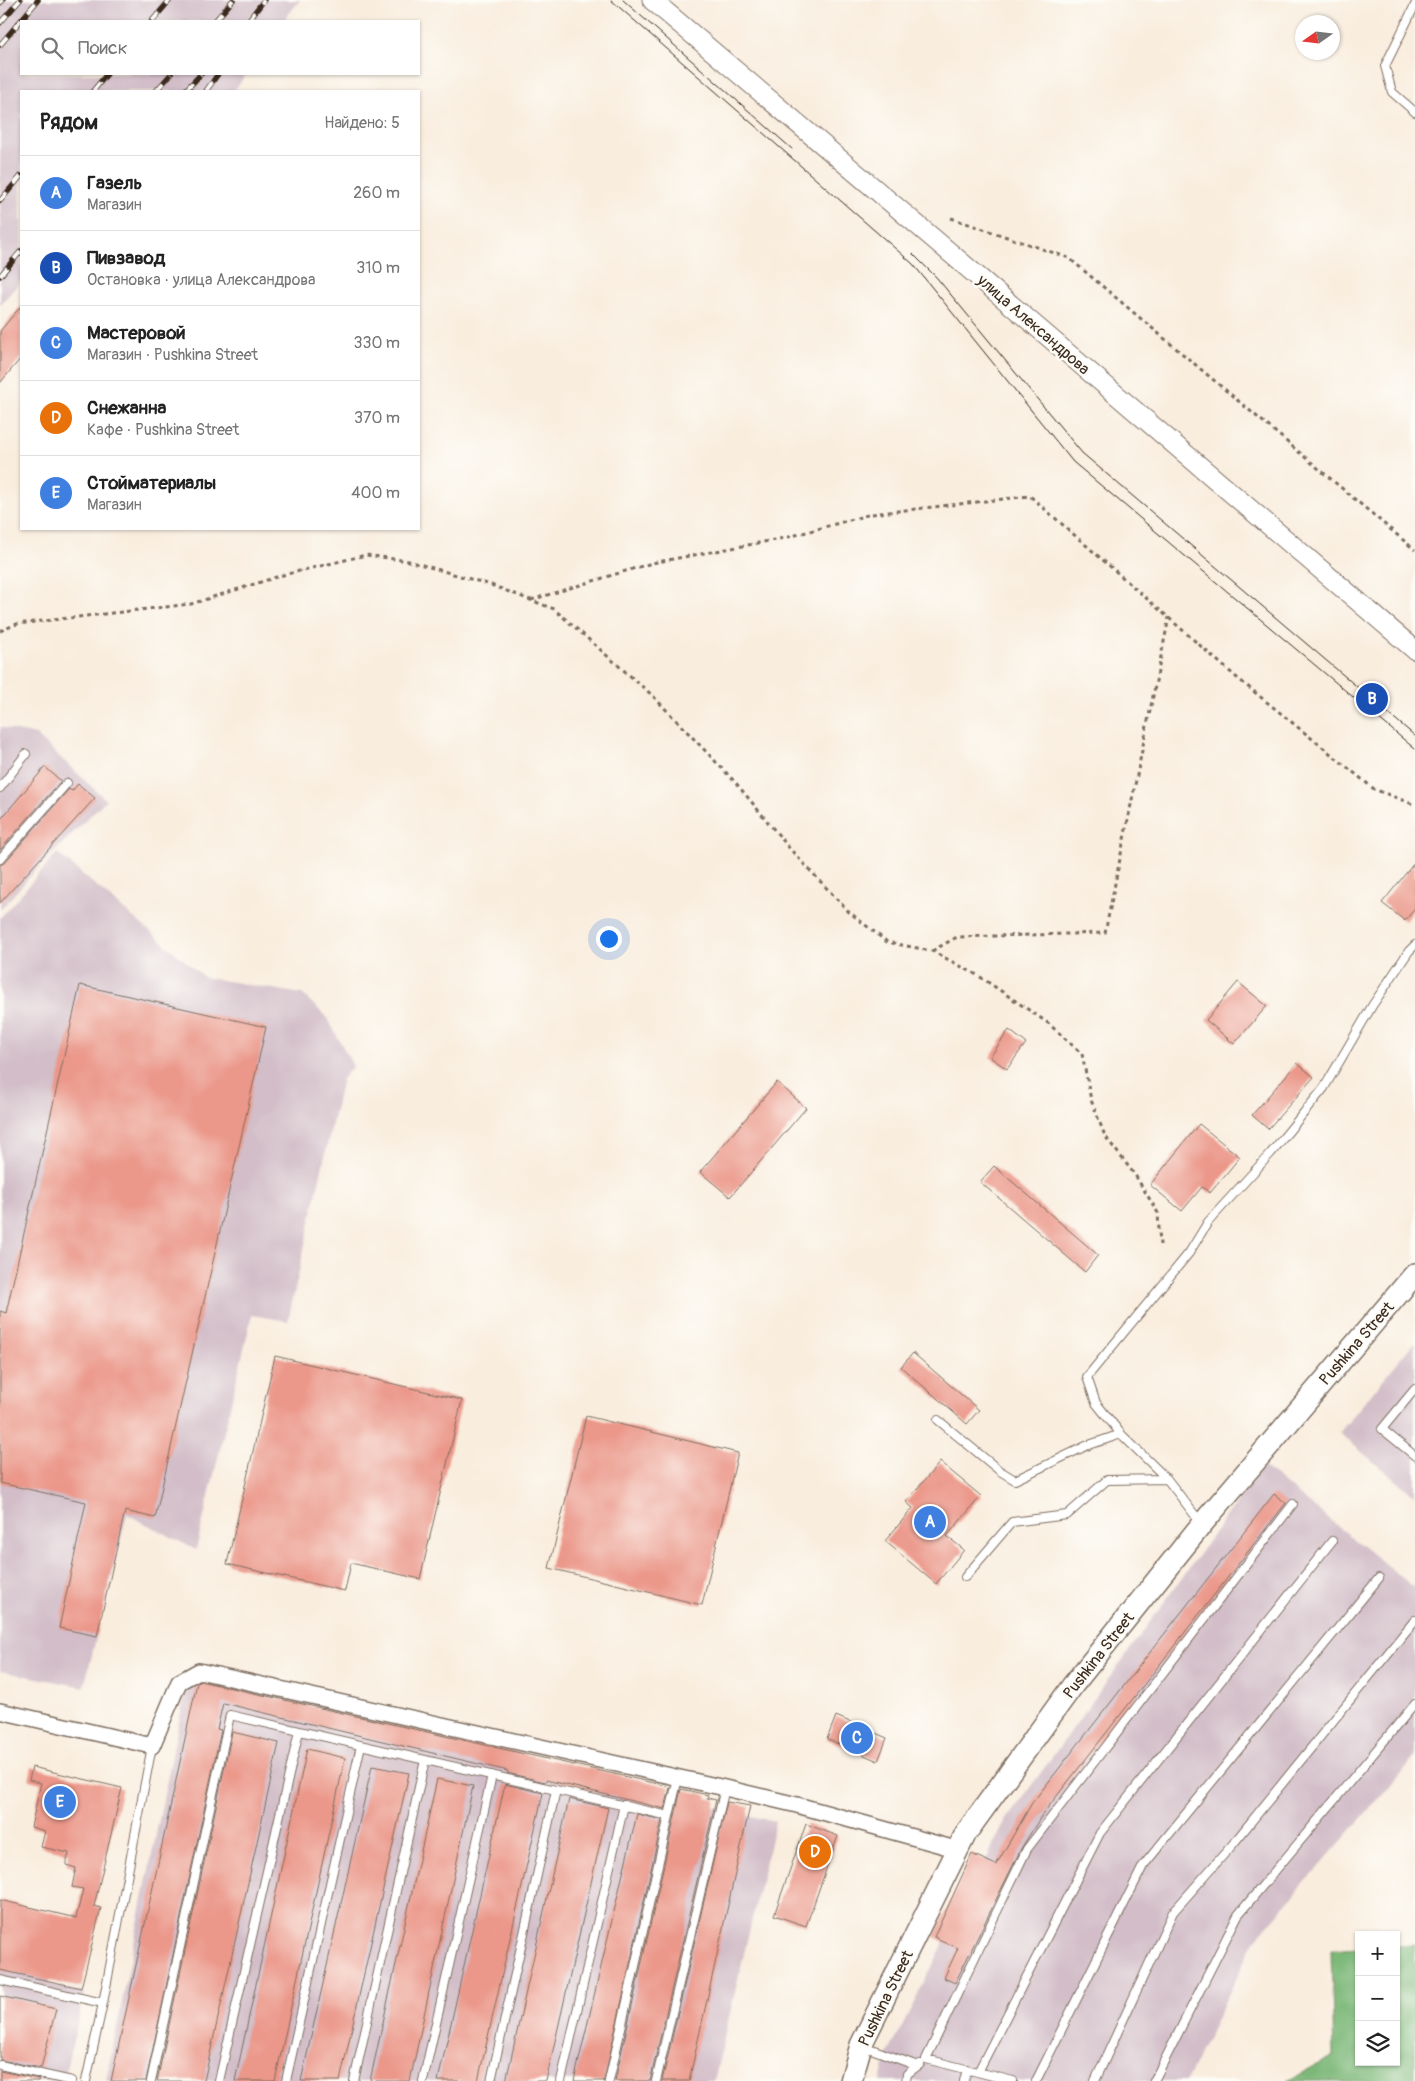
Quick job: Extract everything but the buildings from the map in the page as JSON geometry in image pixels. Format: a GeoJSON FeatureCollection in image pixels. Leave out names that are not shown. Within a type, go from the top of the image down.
{"type":"FeatureCollection","features":[{"type":"Feature","properties":{"kind":"main road","name":"Pushkina Street"},"geometry":{"type":"LineString","coordinates":[[851,2081],[861,2045],[966,1833],[1073,1685],[1202,1524],[1413,1280]]}},
{"type":"Feature","properties":{"kind":"street","name":"улица Александрова"},"geometry":{"type":"LineString","coordinates":[[652,0],[934,238],[1415,650]]}},
{"type":"Feature","properties":{"kind":"street"},"geometry":{"type":"LineString","coordinates":[[0,1711],[152,1746],[179,1682],[199,1671],[725,1788],[797,1805],[958,1850]]}},
{"type":"Feature","properties":{"kind":"lane"},"geometry":{"type":"LineString","coordinates":[[1415,5],[1385,66],[1392,92],[1415,112]]}},
{"type":"Feature","properties":{"kind":"lane"},"geometry":{"type":"LineString","coordinates":[[0,788],[26,754]]}},
{"type":"Feature","properties":{"kind":"lane"},"geometry":{"type":"LineString","coordinates":[[0,859],[67,783]]}},
{"type":"Feature","properties":{"kind":"lane"},"geometry":{"type":"LineString","coordinates":[[1202,1524],[1167,1479],[1121,1434],[1096,1403],[1087,1376],[1189,1254],[1208,1222],[1272,1153],[1324,1088],[1372,1006],[1415,945]]}},
{"type":"Feature","properties":{"kind":"lane"},"geometry":{"type":"LineString","coordinates":[[1415,1388],[1382,1428],[1415,1456]]}},
{"type":"Feature","properties":{"kind":"lane"},"geometry":{"type":"LineString","coordinates":[[938,1420],[1000,1471],[1015,1480],[1086,1446],[1121,1434]]}},
{"type":"Feature","properties":{"kind":"lane"},"geometry":{"type":"LineString","coordinates":[[965,1577],[1012,1522],[1067,1515],[1107,1480],[1167,1479]]}},
{"type":"Feature","properties":{"kind":"lane"},"geometry":{"type":"LineString","coordinates":[[906,2081],[907,2074],[926,2059],[1027,1849],[1293,1504]]}},
{"type":"Feature","properties":{"kind":"lane"},"geometry":{"type":"LineString","coordinates":[[978,2072],[1100,1833],[1332,1541]]}},
{"type":"Feature","properties":{"kind":"lane"},"geometry":{"type":"LineString","coordinates":[[1036,2081],[1143,1866],[1379,1578]]}},
{"type":"Feature","properties":{"kind":"lane"},"geometry":{"type":"LineString","coordinates":[[1095,2081],[1173,1912],[1233,1844],[1415,1620]]}},
{"type":"Feature","properties":{"kind":"lane"},"geometry":{"type":"LineString","coordinates":[[1154,2081],[1238,1915],[1415,1704]]}},
{"type":"Feature","properties":{"kind":"lane"},"geometry":{"type":"LineString","coordinates":[[151,2081],[230,1716],[669,1816]]}},
{"type":"Feature","properties":{"kind":"lane"},"geometry":{"type":"LineString","coordinates":[[219,2081],[299,1731]]}},
{"type":"Feature","properties":{"kind":"lane"},"geometry":{"type":"LineString","coordinates":[[286,2081],[361,1745]]}},
{"type":"Feature","properties":{"kind":"lane"},"geometry":{"type":"LineString","coordinates":[[86,2081],[103,2003],[152,1746]]}},
{"type":"Feature","properties":{"kind":"lane"},"geometry":{"type":"LineString","coordinates":[[354,2081],[425,1760]]}},
{"type":"Feature","properties":{"kind":"lane"},"geometry":{"type":"LineString","coordinates":[[423,2081],[492,1775]]}},
{"type":"Feature","properties":{"kind":"lane"},"geometry":{"type":"LineString","coordinates":[[609,2081],[678,1778]]}},
{"type":"Feature","properties":{"kind":"lane"},"geometry":{"type":"LineString","coordinates":[[656,2081],[725,1788]]}},
{"type":"Feature","properties":{"kind":"lane"},"geometry":{"type":"LineString","coordinates":[[491,2081],[556,1790]]}},
{"type":"Feature","properties":{"kind":"lane"},"geometry":{"type":"LineString","coordinates":[[561,2081],[624,1805]]}},
{"type":"Feature","properties":{"kind":"lane"},"geometry":{"type":"LineString","coordinates":[[0,1980],[103,2003]]}},
{"type":"Feature","properties":{"kind":"lane"},"geometry":{"type":"LineString","coordinates":[[861,2045],[918,2066]]}},
{"type":"Feature","properties":{"kind":"lane"},"geometry":{"type":"LineString","coordinates":[[926,2059],[1014,2081]]}},
{"type":"Feature","properties":{"kind":"lane"},"geometry":{"type":"LineString","coordinates":[[0,2065],[72,2081]]}},
{"type":"Feature","properties":{"kind":"lane"},"geometry":{"type":"LineString","coordinates":[[964,2081],[967,2069]]}},
{"type":"Feature","properties":{"kind":"path"},"geometry":{"type":"LineString","coordinates":[[951,218],[1069,258],[1415,550]]}},
{"type":"Feature","properties":{"kind":"path"},"geometry":{"type":"LineString","coordinates":[[531,601],[652,563],[784,538],[871,514],[1030,496],[1236,677],[1374,789],[1415,805]]}},
{"type":"Feature","properties":{"kind":"path"},"geometry":{"type":"LineString","coordinates":[[0,631],[17,624],[191,604],[283,575],[366,555],[409,561],[490,585],[554,609],[654,696],[736,783],[790,849],[849,912],[886,942],[932,951],[979,976],[1048,1023],[1082,1054],[1091,1100],[1105,1136],[1135,1175],[1158,1213],[1160,1244]]}},
{"type":"Feature","properties":{"kind":"path"},"geometry":{"type":"LineString","coordinates":[[932,951],[957,937],[1105,934],[1169,617]]}},
{"type":"Feature","properties":{"kind":"shaded area"},"geometry":{"type":"Polygon","coordinates":[[[0,0],[300,0],[284,20],[20,20],[20,75],[245,75],[235,90],[20,90],[20,282],[0,305],[0,0]]]}},
{"type":"Feature","properties":{"kind":"shaded area"},"geometry":{"type":"Polygon","coordinates":[[[0,727],[36,735],[106,800],[32,874],[0,910],[0,727]]]}},
{"type":"Feature","properties":{"kind":"shaded area"},"geometry":{"type":"Polygon","coordinates":[[[57,853],[204,977],[302,994],[327,1017],[353,1066],[342,1079],[288,1321],[252,1315],[196,1550],[127,1514],[84,1687],[0,1671],[0,918],[57,853]]]}},
{"type":"Feature","properties":{"kind":"shaded area"},"geometry":{"type":"Polygon","coordinates":[[[1415,1341],[1415,1496],[1339,1433],[1415,1341]]]}},
{"type":"Feature","properties":{"kind":"shaded area"},"geometry":{"type":"Polygon","coordinates":[[[1263,1466],[1415,1588],[1415,1757],[1255,1940],[1186,2081],[880,2081],[886,2058],[1005,1822],[1263,1466]]]}},
{"type":"Feature","properties":{"kind":"shaded area"},"geometry":{"type":"Polygon","coordinates":[[[188,1677],[775,1822],[714,2081],[106,2081],[188,1677]]]}},
{"type":"Feature","properties":{"kind":"shaded area"},"geometry":{"type":"Polygon","coordinates":[[[0,1940],[56,1954],[49,1984],[85,1993],[63,2081],[0,2081],[0,1940]]]}},
{"type":"Feature","properties":{"kind":"green space"},"geometry":{"type":"Polygon","coordinates":[[[1415,1945],[1415,2081],[1288,2081],[1334,2056],[1331,1950],[1355,1948],[1355,2066],[1400,2066],[1400,1946],[1415,1945]]]}},
{"type":"Feature","properties":{"kind":"tram line"},"geometry":{"type":"LineString","coordinates":[[611,0],[913,264],[1073,462],[1415,749]]}},
{"type":"Feature","properties":{"kind":"tram line"},"geometry":{"type":"LineString","coordinates":[[623,0],[792,149]]}},
{"type":"Feature","properties":{"kind":"tram line"},"geometry":{"type":"LineString","coordinates":[[913,254],[937,278],[1082,453],[1415,736]]}},
{"type":"Feature","properties":{"kind":"railway"},"geometry":{"type":"LineString","coordinates":[[0,3],[3,0]]}},
{"type":"Feature","properties":{"kind":"railway"},"geometry":{"type":"LineString","coordinates":[[0,23],[20,0]]}},
{"type":"Feature","properties":{"kind":"railway"},"geometry":{"type":"LineString","coordinates":[[21,20],[38,0]]}},
{"type":"Feature","properties":{"kind":"railway"},"geometry":{"type":"LineString","coordinates":[[153,20],[170,0]]}},
{"type":"Feature","properties":{"kind":"railway"},"geometry":{"type":"LineString","coordinates":[[216,20],[233,0]]}},
{"type":"Feature","properties":{"kind":"railway"},"geometry":{"type":"LineString","coordinates":[[249,20],[264,0]]}},
{"type":"Feature","properties":{"kind":"railway"},"geometry":{"type":"LineString","coordinates":[[0,45],[20,21]]}},
{"type":"Feature","properties":{"kind":"railway"},"geometry":{"type":"LineString","coordinates":[[94,90],[106,75]]}},
{"type":"Feature","properties":{"kind":"railway"},"geometry":{"type":"LineString","coordinates":[[157,90],[170,75]]}},
{"type":"Feature","properties":{"kind":"railway"},"geometry":{"type":"LineString","coordinates":[[186,90],[200,75]]}},
{"type":"Feature","properties":{"kind":"railway"},"geometry":{"type":"LineString","coordinates":[[207,90],[217,75]]}},
{"type":"Feature","properties":{"kind":"railway"},"geometry":{"type":"LineString","coordinates":[[0,201],[20,177]]}},
{"type":"Feature","properties":{"kind":"railway"},"geometry":{"type":"LineString","coordinates":[[0,276],[20,252]]}},
{"type":"Feature","properties":{"kind":"place","name":"Пивзавод"},"geometry":{"type":"Point","coordinates":[1372,699]}},
{"type":"Feature","properties":{"kind":"place","name":"Газель"},"geometry":{"type":"Point","coordinates":[930,1522]}},
{"type":"Feature","properties":{"kind":"place","name":"Мастеровой"},"geometry":{"type":"Point","coordinates":[857,1738]}},
{"type":"Feature","properties":{"kind":"place","name":"Стойматериалы"},"geometry":{"type":"Point","coordinates":[60,1802]}},
{"type":"Feature","properties":{"kind":"place","name":"Снежанна"},"geometry":{"type":"Point","coordinates":[815,1852]}}]}
